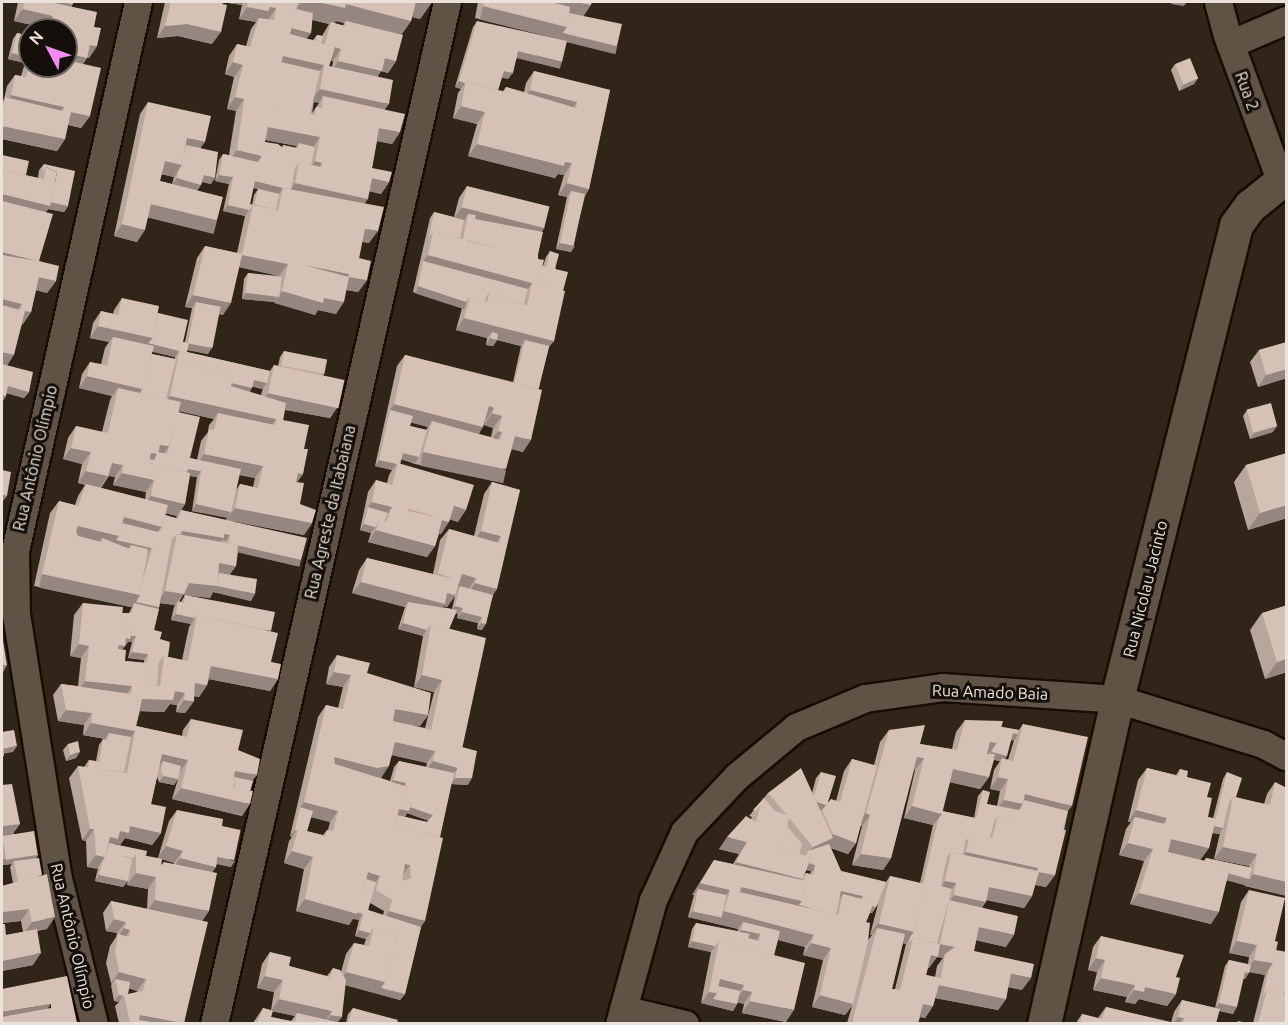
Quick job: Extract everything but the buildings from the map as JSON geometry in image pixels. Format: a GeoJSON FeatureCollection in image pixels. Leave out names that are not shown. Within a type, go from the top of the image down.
{"type":"FeatureCollection","features":[{"type":"Feature","properties":{"kind":"street","name":"Rua Antônio Olímpio"},"geometry":{"type":"LineString","coordinates":[[94,1023],[56,868],[16,615],[15,551],[138,2]]}},
{"type":"Feature","properties":{"kind":"street","name":"Rua Agreste da Itabaiana"},"geometry":{"type":"LineString","coordinates":[[214,1023],[447,2]]}},
{"type":"Feature","properties":{"kind":"street","name":"Rua 2"},"geometry":{"type":"LineString","coordinates":[[1218,2],[1230,44],[1283,178]]}},
{"type":"Feature","properties":{"kind":"street"},"geometry":{"type":"LineString","coordinates":[[1230,44],[1287,20]]}},
{"type":"Feature","properties":{"kind":"street","name":"Rua Nicolau Jacinto"},"geometry":{"type":"LineString","coordinates":[[1044,1023],[1117,699],[1236,225],[1250,206],[1283,178]]}},
{"type":"Feature","properties":{"kind":"street","name":"Rua Amado Baia"},"geometry":{"type":"LineString","coordinates":[[621,1016],[653,900],[684,832],[736,776],[796,727],[865,698],[942,687],[1117,699],[1279,745]]}},
{"type":"Feature","properties":{"kind":"street"},"geometry":{"type":"LineString","coordinates":[[621,1016],[685,1023]]}}]}
